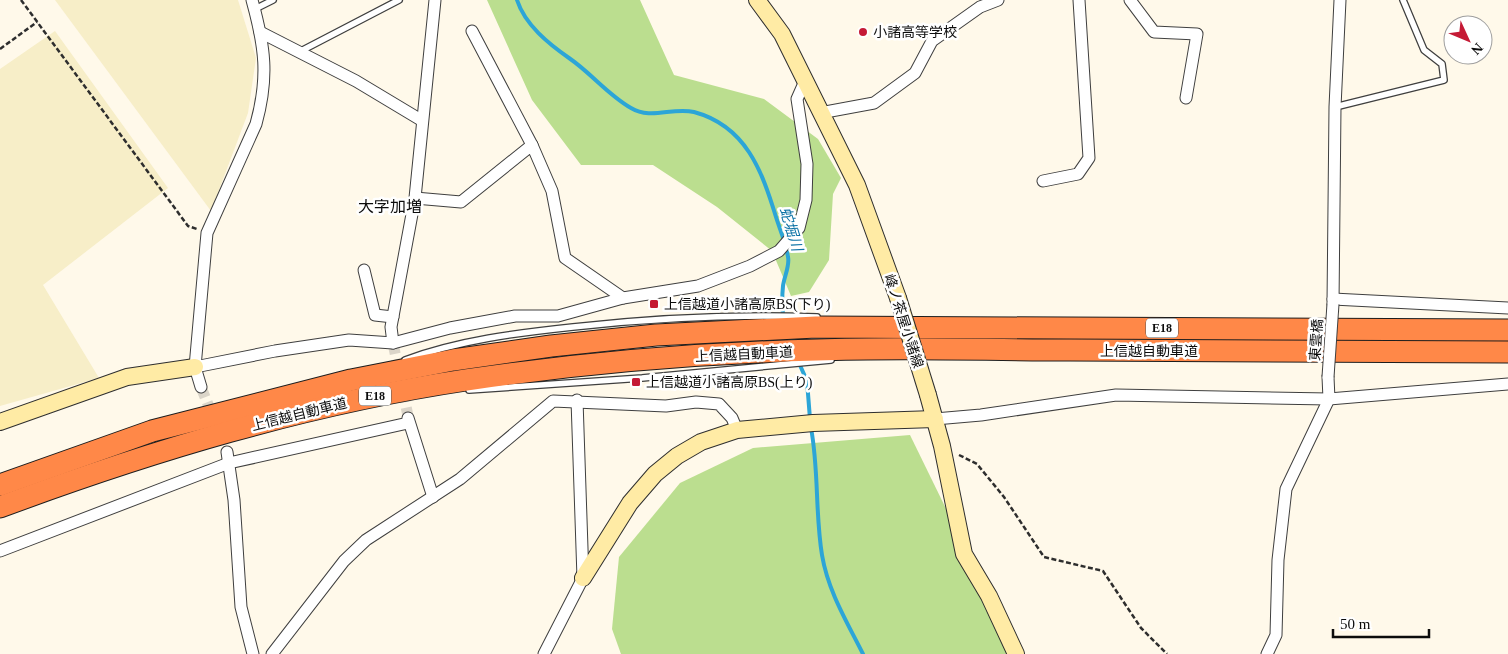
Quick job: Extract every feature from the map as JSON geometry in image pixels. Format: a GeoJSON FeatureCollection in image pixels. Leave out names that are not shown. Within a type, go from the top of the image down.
{"type":"FeatureCollection","features":[{"type":"Feature","properties":{"kind":"highway","name":"上信越自動車道"},"geometry":{"type":"LineString","coordinates":[[0,485],[152,431],[351,380],[453,360],[551,346],[763,322],[820,321],[891,327],[1508,330]]}},
{"type":"Feature","properties":{"kind":"highway","name":"上信越自動車道"},"geometry":{"type":"LineString","coordinates":[[0,507],[159,451],[360,399],[464,380],[662,358],[766,359],[818,355],[998,350],[1508,352]]}},
{"type":"Feature","properties":{"kind":"main road","name":"峰ノ茶屋小諸線"},"geometry":{"type":"LineString","coordinates":[[757,0],[782,34],[856,185],[898,298],[928,395],[942,446],[964,554],[989,596],[1016,654]]}},
{"type":"Feature","properties":{"kind":"main road"},"geometry":{"type":"LineString","coordinates":[[0,422],[128,377],[194,368]]}},
{"type":"Feature","properties":{"kind":"main road"},"geometry":{"type":"LineString","coordinates":[[583,578],[630,503],[656,474],[677,456],[701,442],[737,430],[813,423],[935,419]]}},
{"type":"Feature","properties":{"kind":"street"},"geometry":{"type":"LineString","coordinates":[[392,343],[393,317],[415,198],[421,120],[435,0]]}},
{"type":"Feature","properties":{"kind":"street"},"geometry":{"type":"LineString","coordinates":[[820,113],[874,103],[915,73],[932,41],[980,7],[998,0]]}},
{"type":"Feature","properties":{"kind":"street"},"geometry":{"type":"LineString","coordinates":[[1043,181],[1078,174],[1089,158],[1079,0]]}},
{"type":"Feature","properties":{"kind":"street"},"geometry":{"type":"LineString","coordinates":[[1130,0],[1154,32],[1197,34],[1186,98]]}},
{"type":"Feature","properties":{"kind":"street","name":"東雲橋"},"geometry":{"type":"LineString","coordinates":[[1329,399],[1328,377],[1333,302],[1335,108],[1340,0]]}},
{"type":"Feature","properties":{"kind":"street"},"geometry":{"type":"LineString","coordinates":[[201,387],[194,368],[207,233],[256,124],[260,108],[265,66],[260,32],[253,5]]}},
{"type":"Feature","properties":{"kind":"street"},"geometry":{"type":"LineString","coordinates":[[472,31],[532,145],[552,191],[565,258],[623,298]]}},
{"type":"Feature","properties":{"kind":"street"},"geometry":{"type":"LineString","coordinates":[[260,32],[356,81],[421,120]]}},
{"type":"Feature","properties":{"kind":"street"},"geometry":{"type":"LineString","coordinates":[[194,368],[275,351],[350,340],[392,343],[450,328],[515,316],[558,316],[623,298],[698,286],[750,266],[779,251],[799,228],[806,200],[807,164],[797,99],[805,81]]}},
{"type":"Feature","properties":{"kind":"street"},"geometry":{"type":"LineString","coordinates":[[415,198],[461,202],[532,145]]}},
{"type":"Feature","properties":{"kind":"street"},"geometry":{"type":"LineString","coordinates":[[364,270],[375,315],[393,317]]}},
{"type":"Feature","properties":{"kind":"street"},"geometry":{"type":"LineString","coordinates":[[1333,302],[1508,308]]}},
{"type":"Feature","properties":{"kind":"street"},"geometry":{"type":"LineString","coordinates":[[935,419],[981,415],[1116,395],[1329,399],[1508,384]]}},
{"type":"Feature","properties":{"kind":"street"},"geometry":{"type":"LineString","coordinates":[[1267,654],[1276,635],[1278,560],[1286,489],[1329,399]]}},
{"type":"Feature","properties":{"kind":"street"},"geometry":{"type":"LineString","coordinates":[[272,654],[344,561],[366,540],[460,479],[553,400],[666,406],[696,402],[719,404],[732,418],[737,430]]}},
{"type":"Feature","properties":{"kind":"street"},"geometry":{"type":"LineString","coordinates":[[544,654],[583,578],[577,400]]}},
{"type":"Feature","properties":{"kind":"street"},"geometry":{"type":"LineString","coordinates":[[0,551],[228,457],[408,420],[433,497]]}},
{"type":"Feature","properties":{"kind":"street"},"geometry":{"type":"LineString","coordinates":[[228,457],[234,500],[241,607],[253,654]]}},
{"type":"Feature","properties":{"kind":"lane"},"geometry":{"type":"LineString","coordinates":[[253,5],[273,0]]}},
{"type":"Feature","properties":{"kind":"lane"},"geometry":{"type":"LineString","coordinates":[[299,52],[399,0]]}},
{"type":"Feature","properties":{"kind":"lane"},"geometry":{"type":"LineString","coordinates":[[1335,108],[1444,80],[1442,64],[1424,50],[1402,0]]}},
{"type":"Feature","properties":{"kind":"lane"},"geometry":{"type":"LineString","coordinates":[[836,320],[891,327]]}},
{"type":"Feature","properties":{"kind":"lane"},"geometry":{"type":"LineString","coordinates":[[894,356],[998,350]]}},
{"type":"Feature","properties":{"kind":"lane"},"geometry":{"type":"LineString","coordinates":[[818,355],[837,360]]}},
{"type":"Feature","properties":{"kind":"lane"},"geometry":{"type":"LineString","coordinates":[[461,390],[642,378],[766,359]]}},
{"type":"Feature","properties":{"kind":"lane"},"geometry":{"type":"LineString","coordinates":[[360,399],[434,393]]}},
{"type":"Feature","properties":{"kind":"path"},"geometry":{"type":"LineString","coordinates":[[21,0],[188,226],[207,233]]}},
{"type":"Feature","properties":{"kind":"path"},"geometry":{"type":"LineString","coordinates":[[0,49],[37,22]]}},
{"type":"Feature","properties":{"kind":"path"},"geometry":{"type":"LineString","coordinates":[[942,446],[977,464],[1004,496],[1044,557],[1103,571],[1141,628],[1167,654]]}},
{"type":"Feature","properties":{"kind":"shaded area"},"geometry":{"type":"Polygon","coordinates":[[[55,0],[238,0],[256,58],[248,113],[211,211],[55,0]]]}},
{"type":"Feature","properties":{"kind":"shaded area"},"geometry":{"type":"Polygon","coordinates":[[[55,31],[168,188],[43,285],[99,378],[0,406],[0,69],[55,31]]]}},
{"type":"Feature","properties":{"kind":"green space"},"geometry":{"type":"Polygon","coordinates":[[[487,0],[640,0],[674,75],[764,99],[818,139],[841,178],[833,194],[829,260],[809,292],[791,296],[772,251],[717,207],[653,165],[581,165],[532,100],[487,0]]]}},
{"type":"Feature","properties":{"kind":"green space"},"geometry":{"type":"Polygon","coordinates":[[[910,435],[1017,654],[621,654],[612,629],[619,557],[680,483],[753,448],[910,435]]]}},
{"type":"Feature","properties":{"kind":"waterway","name":"蛇堀川"},"geometry":{"type":"LineString","coordinates":[[517,0],[526,18],[538,33],[623,103],[646,113],[694,112],[712,119],[727,128],[739,139],[758,167],[765,183],[786,247],[788,268],[783,286],[783,316]]}},
{"type":"Feature","properties":{"kind":"waterway","name":"蛇堀川"},"geometry":{"type":"LineString","coordinates":[[799,363],[807,381],[810,419]]}},
{"type":"Feature","properties":{"kind":"waterway","name":"蛇堀川"},"geometry":{"type":"LineString","coordinates":[[811,428],[822,555],[829,581],[839,606],[863,654]]}},
{"type":"Feature","properties":{"kind":"tunnel"},"geometry":{"type":"LineString","coordinates":[[393,343],[408,416]]}},
{"type":"Feature","properties":{"kind":"tunnel"},"geometry":{"type":"LineString","coordinates":[[201,387],[227,452]]}},
{"type":"Feature","properties":{"kind":"place","name":"小諸高等学校"},"geometry":{"type":"Point","coordinates":[863,32]}},
{"type":"Feature","properties":{"kind":"place","name":"上信越道小諸高原BS(下り)"},"geometry":{"type":"Point","coordinates":[654,304]}},
{"type":"Feature","properties":{"kind":"place","name":"上信越道小諸高原BS(上り)"},"geometry":{"type":"Point","coordinates":[636,382]}},
{"type":"Feature","properties":{"kind":"district","name":"大字加増"},"geometry":{"type":"Point","coordinates":[390,206]}}]}
